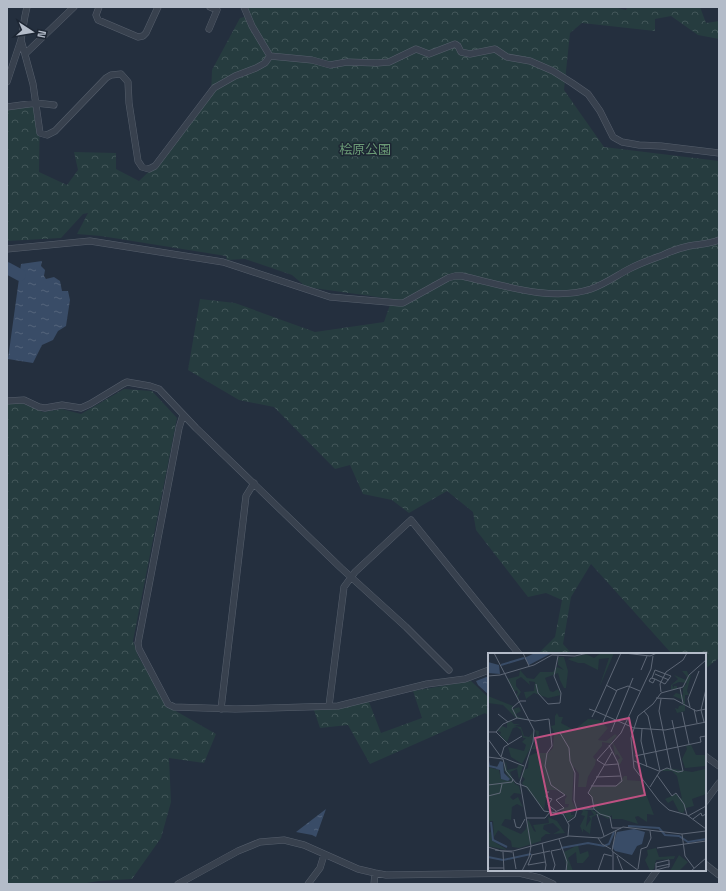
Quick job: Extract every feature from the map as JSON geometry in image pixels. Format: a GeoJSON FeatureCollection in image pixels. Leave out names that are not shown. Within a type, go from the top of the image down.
{"type":"FeatureCollection","features":[{"type":"Feature","properties":{"kind":"street"},"geometry":{"type":"LineString","coordinates":[[12,66],[18,63],[74,7]]}},
{"type":"Feature","properties":{"kind":"street"},"geometry":{"type":"LineString","coordinates":[[99,7],[96,16],[98,20],[138,37],[143,36],[146,33],[158,7]]}},
{"type":"Feature","properties":{"kind":"street"},"geometry":{"type":"LineString","coordinates":[[209,29],[217,8],[210,7]]}},
{"type":"Feature","properties":{"kind":"street"},"geometry":{"type":"LineString","coordinates":[[244,7],[252,26],[270,56]]}},
{"type":"Feature","properties":{"kind":"street"},"geometry":{"type":"LineString","coordinates":[[7,82],[21,40],[27,8]]}},
{"type":"Feature","properties":{"kind":"street"},"geometry":{"type":"LineString","coordinates":[[21,40],[33,84],[40,133],[52,134],[106,78],[111,75],[121,74],[128,82],[129,103],[138,161],[142,167],[150,169],[155,166],[214,88],[235,76],[265,63],[270,56]]}},
{"type":"Feature","properties":{"kind":"street"},"geometry":{"type":"LineString","coordinates":[[270,56],[312,60],[330,65],[348,62],[389,62],[414,50],[419,50],[429,54],[452,44],[458,46],[461,52],[470,54],[495,49],[508,57],[530,61],[553,72],[588,94],[600,111],[613,137],[622,142],[719,153]]}},
{"type":"Feature","properties":{"kind":"street"},"geometry":{"type":"LineString","coordinates":[[7,107],[36,103],[54,105]]}},
{"type":"Feature","properties":{"kind":"street"},"geometry":{"type":"LineString","coordinates":[[7,249],[90,240],[223,262],[330,298],[404,303],[448,278],[455,276],[462,276],[549,294],[590,289],[663,254],[690,246],[719,240]]}},
{"type":"Feature","properties":{"kind":"street"},"geometry":{"type":"LineString","coordinates":[[7,401],[24,400],[39,407],[45,408],[62,405],[81,408],[127,382],[159,389],[341,568],[449,670]]}},
{"type":"Feature","properties":{"kind":"street"},"geometry":{"type":"LineString","coordinates":[[183,414],[179,428],[138,643],[139,649],[168,704],[171,706],[188,708],[221,709],[338,706],[427,684],[465,679],[488,670]]}},
{"type":"Feature","properties":{"kind":"street"},"geometry":{"type":"LineString","coordinates":[[221,709],[246,496],[254,483]]}},
{"type":"Feature","properties":{"kind":"street"},"geometry":{"type":"LineString","coordinates":[[329,706],[344,586],[355,572],[411,520],[518,653]]}},
{"type":"Feature","properties":{"kind":"street"},"geometry":{"type":"LineString","coordinates":[[706,757],[719,766]]}},
{"type":"Feature","properties":{"kind":"street"},"geometry":{"type":"LineString","coordinates":[[706,801],[719,783]]}},
{"type":"Feature","properties":{"kind":"street"},"geometry":{"type":"LineString","coordinates":[[178,884],[238,851],[260,842],[284,840],[304,845],[358,869],[375,874],[519,873],[540,878],[553,884]]}},
{"type":"Feature","properties":{"kind":"street"},"geometry":{"type":"LineString","coordinates":[[308,884],[320,868],[324,855]]}},
{"type":"Feature","properties":{"kind":"street"},"geometry":{"type":"LineString","coordinates":[[706,865],[719,874]]}},
{"type":"Feature","properties":{"kind":"street"},"geometry":{"type":"LineString","coordinates":[[647,884],[656,871]]}},
{"type":"Feature","properties":{"kind":"street"},"geometry":{"type":"LineString","coordinates":[[374,884],[375,874]]}},
{"type":"Feature","properties":{"kind":"green space","name":"桧原公園"},"geometry":{"type":"Polygon","coordinates":[[[244,7],[614,7],[626,10],[627,7],[700,7],[706,23],[719,21],[719,39],[698,35],[671,16],[655,19],[655,31],[582,23],[570,33],[564,90],[604,147],[719,161],[719,658],[706,668],[706,653],[671,653],[591,564],[571,597],[563,644],[571,653],[539,653],[555,637],[562,600],[546,593],[528,597],[476,530],[473,512],[447,491],[409,513],[392,500],[363,494],[350,465],[335,469],[274,407],[239,400],[188,370],[200,299],[235,303],[315,332],[384,322],[392,299],[306,287],[292,275],[245,259],[227,260],[226,256],[101,236],[77,234],[88,213],[83,214],[61,238],[7,241],[7,106],[40,106],[39,172],[67,185],[78,170],[74,152],[116,153],[116,169],[139,181],[164,157],[211,95],[212,70],[240,18],[248,16],[244,7]]]}},
{"type":"Feature","properties":{"kind":"green space"},"geometry":{"type":"Polygon","coordinates":[[[124,389],[152,391],[177,418],[133,641],[138,656],[167,706],[216,734],[204,763],[169,758],[171,802],[161,838],[132,879],[80,884],[7,884],[7,403],[17,401],[43,412],[62,409],[81,414],[124,389]]]}},
{"type":"Feature","properties":{"kind":"green space"},"geometry":{"type":"Polygon","coordinates":[[[471,681],[488,697],[488,715],[485,713],[370,764],[348,725],[320,728],[314,710],[369,702],[381,733],[422,718],[413,691],[471,681]]]}},
{"type":"Feature","properties":{"kind":"water"},"geometry":{"type":"Polygon","coordinates":[[[42,261],[41,266],[45,270],[44,276],[46,279],[54,277],[60,281],[62,291],[68,291],[70,300],[66,326],[58,331],[53,340],[42,345],[33,363],[8,359],[21,264],[42,261]]]}},
{"type":"Feature","properties":{"kind":"water"},"geometry":{"type":"Polygon","coordinates":[[[488,676],[488,694],[478,685],[476,681],[488,676]]]}},
{"type":"Feature","properties":{"kind":"water"},"geometry":{"type":"Polygon","coordinates":[[[326,809],[316,837],[296,832],[326,809]]]}},
{"type":"Feature","properties":{"kind":"waterway"},"geometry":{"type":"LineString","coordinates":[[7,268],[20,275]]}}]}
